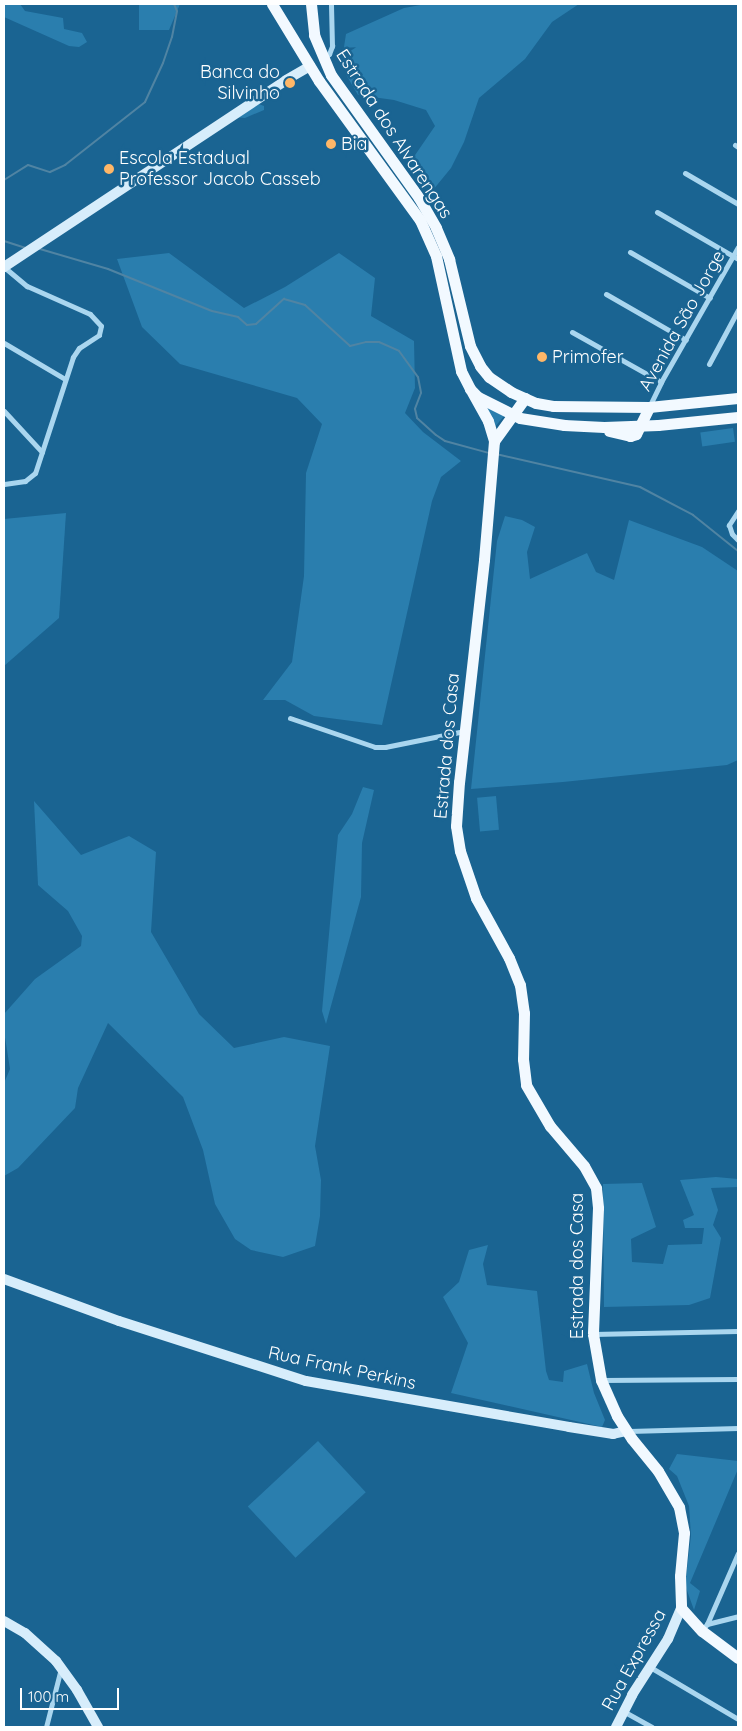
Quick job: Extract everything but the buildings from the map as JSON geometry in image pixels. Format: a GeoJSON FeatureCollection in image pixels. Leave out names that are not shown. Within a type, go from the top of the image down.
{"type":"FeatureCollection","features":[{"type":"Feature","properties":{"kind":"main road","name":"Estrada dos Alvarengas"},"geometry":{"type":"LineString","coordinates":[[272,4],[310,66],[414,209],[426,232],[436,256],[460,366],[489,424],[494,444]]}},
{"type":"Feature","properties":{"kind":"main road","name":"Estrada dos Alvarengas"},"geometry":{"type":"LineString","coordinates":[[310,4],[314,35],[323,59],[340,89],[419,198],[436,228],[449,259],[470,346],[477,362],[495,382],[525,398],[553,406],[649,407],[738,398]]}},
{"type":"Feature","properties":{"kind":"main road"},"geometry":{"type":"LineString","coordinates":[[472,392],[486,402],[526,420],[587,426],[679,424],[738,417]]}},
{"type":"Feature","properties":{"kind":"main road"},"geometry":{"type":"LineString","coordinates":[[494,444],[501,430],[525,398]]}},
{"type":"Feature","properties":{"kind":"main road"},"geometry":{"type":"LineString","coordinates":[[642,425],[649,407]]}},
{"type":"Feature","properties":{"kind":"main road"},"geometry":{"type":"LineString","coordinates":[[501,430],[526,420]]}},
{"type":"Feature","properties":{"kind":"main road","name":"Estrada dos Casa"},"geometry":{"type":"LineString","coordinates":[[494,444],[456,826],[460,851],[476,898],[509,958],[520,985],[525,1028],[523,1059],[526,1085],[550,1126],[584,1166],[596,1188],[598,1208],[593,1334],[601,1380],[613,1410],[626,1431],[658,1471],[679,1507],[684,1533],[680,1576],[681,1608]]}},
{"type":"Feature","properties":{"kind":"main road"},"geometry":{"type":"LineString","coordinates":[[681,1608],[738,1658]]}},
{"type":"Feature","properties":{"kind":"street"},"geometry":{"type":"LineString","coordinates":[[323,59],[330,54],[332,46],[331,4]]}},
{"type":"Feature","properties":{"kind":"street"},"geometry":{"type":"LineString","coordinates":[[4,484],[19,483],[31,477],[38,467],[65,379],[76,352],[99,335],[101,326],[90,314],[20,282],[4,267],[310,66]]}},
{"type":"Feature","properties":{"kind":"street"},"geometry":{"type":"LineString","coordinates":[[686,173],[738,204]]}},
{"type":"Feature","properties":{"kind":"street"},"geometry":{"type":"LineString","coordinates":[[657,212],[736,257]]}},
{"type":"Feature","properties":{"kind":"street","name":"Avenida São Jorge"},"geometry":{"type":"LineString","coordinates":[[649,407],[661,382],[736,257],[738,247]]}},
{"type":"Feature","properties":{"kind":"street"},"geometry":{"type":"LineString","coordinates":[[630,252],[710,298]]}},
{"type":"Feature","properties":{"kind":"street"},"geometry":{"type":"LineString","coordinates":[[606,294],[686,340]]}},
{"type":"Feature","properties":{"kind":"street"},"geometry":{"type":"LineString","coordinates":[[709,364],[738,310]]}},
{"type":"Feature","properties":{"kind":"street"},"geometry":{"type":"LineString","coordinates":[[572,332],[661,382]]}},
{"type":"Feature","properties":{"kind":"street"},"geometry":{"type":"LineString","coordinates":[[4,343],[65,379]]}},
{"type":"Feature","properties":{"kind":"street"},"geometry":{"type":"LineString","coordinates":[[4,411],[42,452]]}},
{"type":"Feature","properties":{"kind":"street"},"geometry":{"type":"LineString","coordinates":[[738,511],[729,525],[732,534],[738,540]]}},
{"type":"Feature","properties":{"kind":"street"},"geometry":{"type":"LineString","coordinates":[[290,718],[375,747],[385,747],[464,731]]}},
{"type":"Feature","properties":{"kind":"street","name":"Rua Frank Perkins"},"geometry":{"type":"LineString","coordinates":[[4,1279],[119,1322],[306,1381],[613,1434],[626,1431]]}},
{"type":"Feature","properties":{"kind":"street"},"geometry":{"type":"LineString","coordinates":[[593,1334],[738,1331]]}},
{"type":"Feature","properties":{"kind":"street"},"geometry":{"type":"LineString","coordinates":[[601,1380],[738,1379]]}},
{"type":"Feature","properties":{"kind":"street"},"geometry":{"type":"LineString","coordinates":[[626,1431],[738,1428]]}},
{"type":"Feature","properties":{"kind":"street"},"geometry":{"type":"LineString","coordinates":[[704,1628],[738,1553]]}},
{"type":"Feature","properties":{"kind":"street","name":"Rua Expressa"},"geometry":{"type":"LineString","coordinates":[[616,1727],[623,1711],[649,1667],[668,1639],[681,1608]]}},
{"type":"Feature","properties":{"kind":"street"},"geometry":{"type":"LineString","coordinates":[[704,1628],[738,1616]]}},
{"type":"Feature","properties":{"kind":"street"},"geometry":{"type":"LineString","coordinates":[[4,1622],[25,1633],[61,1668],[98,1727]]}},
{"type":"Feature","properties":{"kind":"street"},"geometry":{"type":"LineString","coordinates":[[649,1667],[738,1719]]}},
{"type":"Feature","properties":{"kind":"street"},"geometry":{"type":"LineString","coordinates":[[46,1727],[61,1668]]}},
{"type":"Feature","properties":{"kind":"street"},"geometry":{"type":"LineString","coordinates":[[623,1711],[652,1727]]}},
{"type":"Feature","properties":{"kind":"shaded area"},"geometry":{"type":"Polygon","coordinates":[[[4,4],[20,4],[25,11],[63,18],[64,29],[82,33],[87,42],[79,47],[69,46],[4,17],[4,4]]]}},
{"type":"Feature","properties":{"kind":"shaded area"},"geometry":{"type":"Polygon","coordinates":[[[139,4],[180,4],[169,30],[139,30],[139,4]]]}},
{"type":"Feature","properties":{"kind":"shaded area"},"geometry":{"type":"Polygon","coordinates":[[[426,4],[579,4],[552,22],[525,59],[479,98],[464,142],[451,168],[433,190],[424,173],[411,161],[435,126],[426,110],[394,100],[358,95],[345,73],[344,47],[346,34],[404,8],[426,4]]]}},
{"type":"Feature","properties":{"kind":"shaded area"},"geometry":{"type":"Polygon","coordinates":[[[256,103],[264,106],[264,110],[245,118],[233,117],[256,103]]]}},
{"type":"Feature","properties":{"kind":"shaded area"},"geometry":{"type":"Polygon","coordinates":[[[169,253],[244,308],[285,287],[339,253],[375,278],[371,316],[414,341],[415,388],[405,413],[423,432],[461,461],[441,477],[432,501],[382,725],[314,716],[285,700],[263,700],[292,662],[304,576],[306,473],[322,424],[297,398],[180,364],[142,327],[117,259],[169,253]]]}},
{"type":"Feature","properties":{"kind":"shaded area"},"geometry":{"type":"Polygon","coordinates":[[[486,406],[504,416],[494,428],[486,406]]]}},
{"type":"Feature","properties":{"kind":"shaded area"},"geometry":{"type":"Polygon","coordinates":[[[733,428],[735,442],[702,446],[700,433],[733,428]]]}},
{"type":"Feature","properties":{"kind":"shaded area"},"geometry":{"type":"Polygon","coordinates":[[[66,513],[59,618],[4,666],[4,519],[66,513]]]}},
{"type":"Feature","properties":{"kind":"shaded area"},"geometry":{"type":"Polygon","coordinates":[[[505,516],[522,520],[535,527],[527,552],[530,579],[587,553],[596,572],[614,580],[629,520],[702,547],[738,571],[738,760],[727,765],[563,782],[471,789],[497,541],[505,516]]]}},
{"type":"Feature","properties":{"kind":"shaded area"},"geometry":{"type":"Polygon","coordinates":[[[363,787],[374,790],[362,843],[361,897],[326,1024],[322,1011],[338,835],[352,814],[363,787]]]}},
{"type":"Feature","properties":{"kind":"shaded area"},"geometry":{"type":"Polygon","coordinates":[[[496,796],[499,830],[480,832],[477,798],[496,796]]]}},
{"type":"Feature","properties":{"kind":"shaded area"},"geometry":{"type":"Polygon","coordinates":[[[34,801],[81,855],[129,836],[156,852],[151,932],[199,1014],[234,1048],[284,1037],[330,1046],[315,1146],[321,1180],[320,1216],[315,1246],[283,1257],[251,1250],[235,1239],[215,1204],[203,1150],[183,1097],[108,1023],[78,1088],[75,1108],[18,1168],[4,1176],[4,1083],[10,1069],[4,1031],[4,1014],[35,979],[81,946],[82,936],[68,911],[38,885],[34,801]]]}},
{"type":"Feature","properties":{"kind":"shaded area"},"geometry":{"type":"Polygon","coordinates":[[[716,1177],[738,1179],[738,1187],[711,1188],[718,1210],[713,1225],[721,1238],[710,1298],[689,1305],[604,1307],[603,1184],[642,1183],[656,1227],[631,1239],[632,1262],[663,1264],[668,1245],[702,1244],[704,1228],[685,1228],[683,1220],[694,1215],[680,1180],[716,1177]]]}},
{"type":"Feature","properties":{"kind":"shaded area"},"geometry":{"type":"Polygon","coordinates":[[[488,1245],[483,1264],[487,1285],[537,1291],[546,1371],[549,1380],[563,1382],[564,1371],[587,1364],[594,1393],[605,1420],[602,1427],[451,1393],[468,1343],[443,1297],[459,1282],[469,1250],[488,1245]]]}},
{"type":"Feature","properties":{"kind":"shaded area"},"geometry":{"type":"Polygon","coordinates":[[[318,1441],[366,1492],[296,1558],[248,1506],[318,1441]]]}},
{"type":"Feature","properties":{"kind":"shaded area"},"geometry":{"type":"Polygon","coordinates":[[[677,1454],[738,1461],[738,1469],[690,1583],[700,1591],[694,1610],[685,1585],[691,1536],[689,1506],[677,1476],[669,1469],[677,1454]]]}},
{"type":"Feature","properties":{"kind":"waterway"},"geometry":{"type":"LineString","coordinates":[[4,180],[28,165],[50,172],[65,165],[145,102],[163,63],[172,37],[177,11],[174,4]]}},
{"type":"Feature","properties":{"kind":"waterway"},"geometry":{"type":"LineString","coordinates":[[4,241],[25,248]]}},
{"type":"Feature","properties":{"kind":"waterway"},"geometry":{"type":"LineString","coordinates":[[40,249],[108,269],[212,311],[238,317],[247,325],[256,324],[284,299],[305,305],[350,346],[366,342],[379,342],[399,351],[418,377],[421,393],[415,409],[417,418],[445,441],[489,453]]}},
{"type":"Feature","properties":{"kind":"waterway"},"geometry":{"type":"LineString","coordinates":[[496,454],[640,487],[693,515],[738,551]]}},
{"type":"Feature","properties":{"kind":"place","name":"Banca do Silvinho"},"geometry":{"type":"Point","coordinates":[290,83]}},
{"type":"Feature","properties":{"kind":"place","name":"Bia"},"geometry":{"type":"Point","coordinates":[331,144]}},
{"type":"Feature","properties":{"kind":"place","name":"Escola Estadual Professor Jacob Casseb"},"geometry":{"type":"Point","coordinates":[109,169]}},
{"type":"Feature","properties":{"kind":"place","name":"Primofer"},"geometry":{"type":"Point","coordinates":[542,357]}}]}
